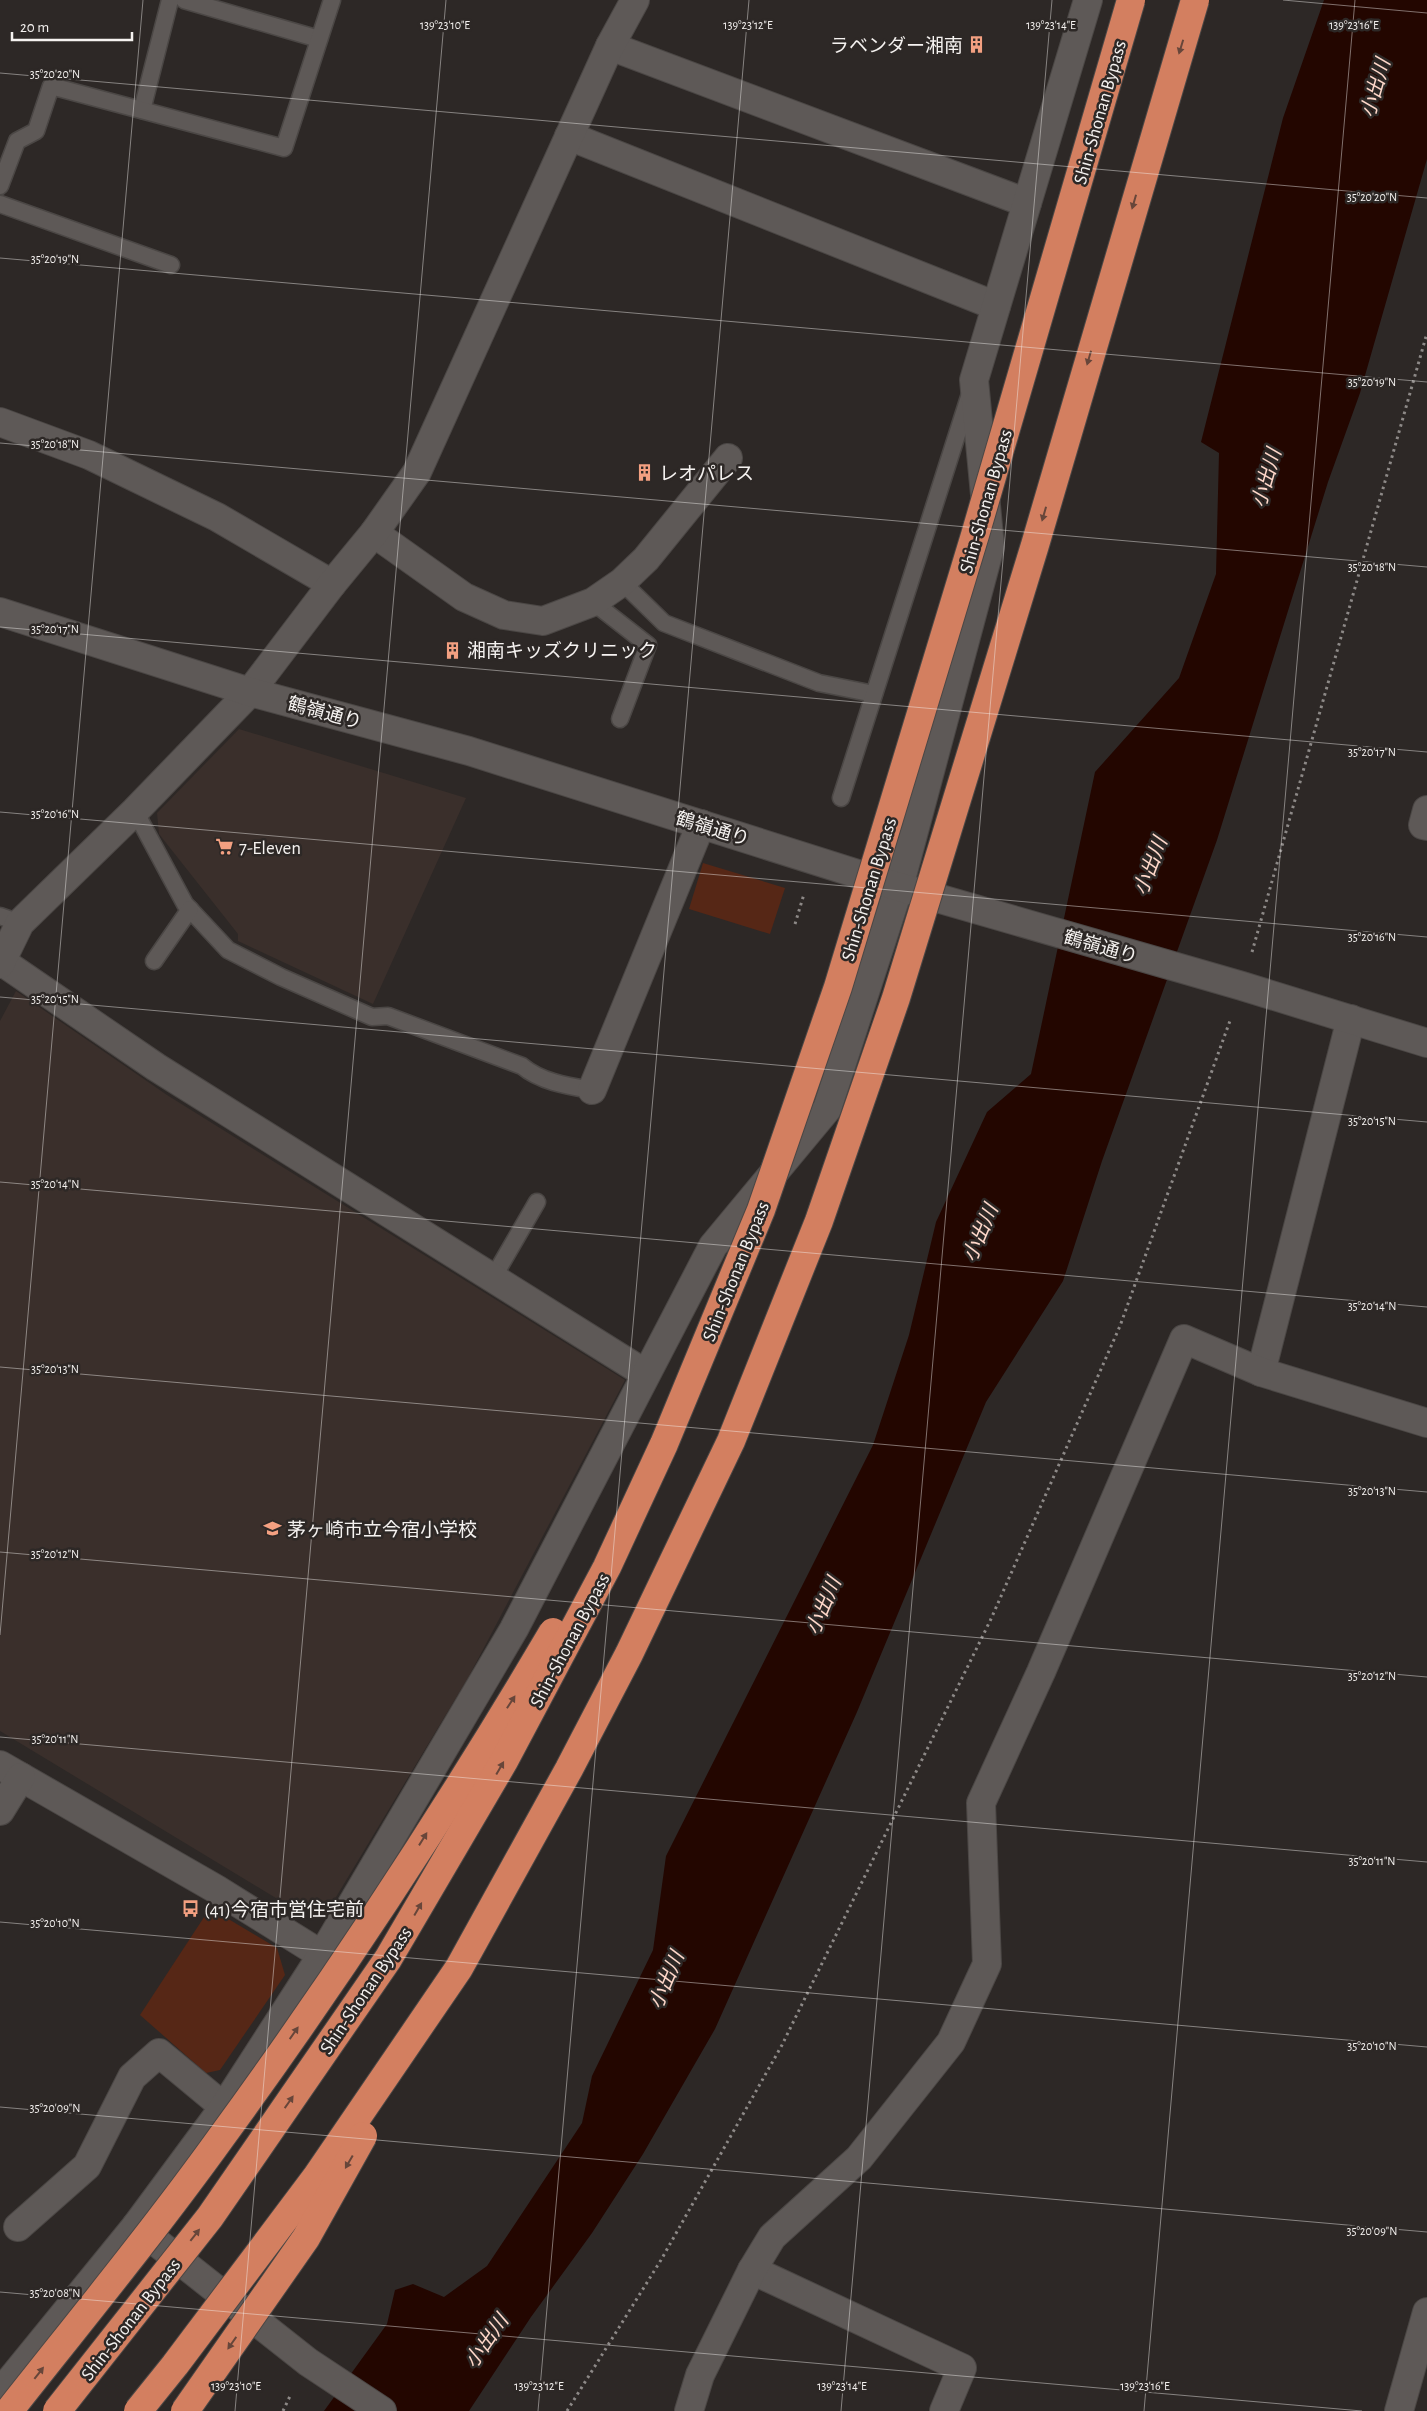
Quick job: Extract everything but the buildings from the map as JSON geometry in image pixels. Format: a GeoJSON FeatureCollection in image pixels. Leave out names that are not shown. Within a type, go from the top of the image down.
{"type":"FeatureCollection","features":[{"type":"Feature","properties":{"kind":"highway","name":"Shin-Shonan Bypass"},"geometry":{"type":"LineString","coordinates":[[57,2411],[210,2217],[388,1959],[514,1744],[607,1567],[664,1444],[761,1210],[838,987],[978,525],[1131,0]]}},
{"type":"Feature","properties":{"kind":"highway"},"geometry":{"type":"LineString","coordinates":[[185,2411],[306,2238],[459,1968],[570,1770],[634,1645],[731,1441],[819,1222],[896,998],[1032,555],[1195,0]]}},
{"type":"Feature","properties":{"kind":"highway"},"geometry":{"type":"LineString","coordinates":[[9,2411],[220,2140],[362,1936],[519,1689],[664,1444]]}},
{"type":"Feature","properties":{"kind":"highway"},"geometry":{"type":"LineString","coordinates":[[138,2411],[175,2365],[317,2176],[459,1968]]}},
{"type":"Feature","properties":{"kind":"street"},"geometry":{"type":"LineString","coordinates":[[635,0],[610,46],[417,472],[374,533],[332,584],[250,692],[134,811],[10,920],[1,962],[156,1067],[646,1374]]}},
{"type":"Feature","properties":{"kind":"street"},"geometry":{"type":"LineString","coordinates":[[0,2393],[136,2226],[224,2107],[322,1955],[514,1629],[713,1246],[827,1109],[899,887],[990,547],[974,380],[1088,0]]}},
{"type":"Feature","properties":{"kind":"street"},"geometry":{"type":"LineString","coordinates":[[610,46],[1027,203]]}},
{"type":"Feature","properties":{"kind":"street"},"geometry":{"type":"LineString","coordinates":[[569,136],[996,306]]}},
{"type":"Feature","properties":{"kind":"street"},"geometry":{"type":"LineString","coordinates":[[0,422],[89,454],[217,517],[332,584]]}},
{"type":"Feature","properties":{"kind":"street"},"geometry":{"type":"LineString","coordinates":[[374,533],[464,596],[504,615],[543,621],[592,602],[622,582],[646,558],[728,458]]}},
{"type":"Feature","properties":{"kind":"street","name":"鶴嶺通り"},"geometry":{"type":"LineString","coordinates":[[0,612],[250,692],[469,751],[899,887],[1237,985],[1427,1043]]}},
{"type":"Feature","properties":{"kind":"street"},"geometry":{"type":"LineString","coordinates":[[1427,810],[1423,825],[1427,826]]}},
{"type":"Feature","properties":{"kind":"street"},"geometry":{"type":"LineString","coordinates":[[592,1090],[701,824]]}},
{"type":"Feature","properties":{"kind":"street"},"geometry":{"type":"LineString","coordinates":[[1261,1372],[1351,1019]]}},
{"type":"Feature","properties":{"kind":"street"},"geometry":{"type":"LineString","coordinates":[[689,2411],[700,2376],[752,2270],[772,2237],[859,2158],[951,2042],[987,1964],[980,1804],[1041,1672],[1184,1339],[1261,1372],[1427,1423]]}},
{"type":"Feature","properties":{"kind":"street"},"geometry":{"type":"LineString","coordinates":[[0,1811],[10,1771],[216,1889],[322,1955]]}},
{"type":"Feature","properties":{"kind":"street"},"geometry":{"type":"LineString","coordinates":[[18,2227],[87,2166],[132,2077],[159,2053],[224,2107]]}},
{"type":"Feature","properties":{"kind":"street"},"geometry":{"type":"LineString","coordinates":[[136,2226],[311,2364],[382,2411]]}},
{"type":"Feature","properties":{"kind":"street"},"geometry":{"type":"LineString","coordinates":[[752,2270],[962,2368],[944,2411]]}},
{"type":"Feature","properties":{"kind":"street"},"geometry":{"type":"LineString","coordinates":[[1399,2411],[1427,2312]]}},
{"type":"Feature","properties":{"kind":"lane"},"geometry":{"type":"LineString","coordinates":[[142,110],[170,0]]}},
{"type":"Feature","properties":{"kind":"lane"},"geometry":{"type":"LineString","coordinates":[[184,0],[319,39]]}},
{"type":"Feature","properties":{"kind":"lane"},"geometry":{"type":"LineString","coordinates":[[0,186],[17,141],[36,131],[51,86],[284,148],[332,0]]}},
{"type":"Feature","properties":{"kind":"lane"},"geometry":{"type":"LineString","coordinates":[[0,204],[171,265]]}},
{"type":"Feature","properties":{"kind":"lane"},"geometry":{"type":"LineString","coordinates":[[841,798],[974,380]]}},
{"type":"Feature","properties":{"kind":"lane"},"geometry":{"type":"LineString","coordinates":[[622,582],[664,623],[820,683],[874,694]]}},
{"type":"Feature","properties":{"kind":"lane"},"geometry":{"type":"LineString","coordinates":[[592,602],[648,645],[620,719]]}},
{"type":"Feature","properties":{"kind":"lane"},"geometry":{"type":"LineString","coordinates":[[134,811],[185,904],[228,950],[281,977],[372,1016],[388,1016],[522,1066],[533,1074],[567,1086],[592,1090]]}},
{"type":"Feature","properties":{"kind":"lane"},"geometry":{"type":"LineString","coordinates":[[154,961],[190,910]]}},
{"type":"Feature","properties":{"kind":"lane"},"geometry":{"type":"LineString","coordinates":[[493,1278],[537,1202]]}},
{"type":"Feature","properties":{"kind":"path"},"geometry":{"type":"LineString","coordinates":[[567,2411],[661,2260],[782,2045],[991,1619],[1120,1326],[1237,985],[1427,332]]}},
{"type":"Feature","properties":{"kind":"shaded area"},"geometry":{"type":"Polygon","coordinates":[[[239,729],[466,798],[373,1004],[238,941],[238,934],[159,834],[157,813],[239,729]]]}},
{"type":"Feature","properties":{"kind":"shaded area"},"geometry":{"type":"Polygon","coordinates":[[[703,863],[785,888],[770,934],[689,909],[703,863]]]}},
{"type":"Feature","properties":{"kind":"shaded area","name":"茅ヶ崎市立今宿小学校"},"geometry":{"type":"Polygon","coordinates":[[[16,991],[167,1095],[625,1380],[468,1678],[327,1912],[294,1909],[0,1731],[0,1021],[16,991]]]}},
{"type":"Feature","properties":{"kind":"shaded area"},"geometry":{"type":"Polygon","coordinates":[[[210,1908],[277,1948],[285,1975],[220,2070],[206,2073],[140,2015],[210,1908]]]}},
{"type":"Feature","properties":{"kind":"water","name":"小出川"},"geometry":{"type":"Polygon","coordinates":[[[1324,0],[1427,0],[1427,159],[1360,393],[1328,482],[1217,840],[1102,1161],[1063,1281],[986,1402],[857,1712],[715,2029],[643,2154],[592,2233],[531,2317],[469,2411],[324,2411],[387,2324],[395,2290],[413,2284],[444,2297],[487,2266],[582,2123],[592,2076],[653,1950],[666,1856],[873,1445],[909,1335],[936,1222],[987,1112],[1031,1074],[1095,772],[1179,678],[1216,574],[1219,453],[1201,442],[1283,118],[1324,0]]]}},
{"type":"Feature","properties":{"kind":"place","name":"ラベンダー湘南"},"geometry":{"type":"Point","coordinates":[977,45]}},
{"type":"Feature","properties":{"kind":"place","name":"レオパレス"},"geometry":{"type":"Point","coordinates":[645,473]}},
{"type":"Feature","properties":{"kind":"place","name":"湘南キッズクリニック"},"geometry":{"type":"Point","coordinates":[453,650]}},
{"type":"Feature","properties":{"kind":"place","name":"7-Eleven"},"geometry":{"type":"Point","coordinates":[225,847]}},
{"type":"Feature","properties":{"kind":"place","name":"茅ヶ崎市立今宿小学校"},"geometry":{"type":"Point","coordinates":[273,1529]}},
{"type":"Feature","properties":{"kind":"place","name":"(41)今宿市営住宅前"},"geometry":{"type":"Point","coordinates":[190,1909]}}]}
